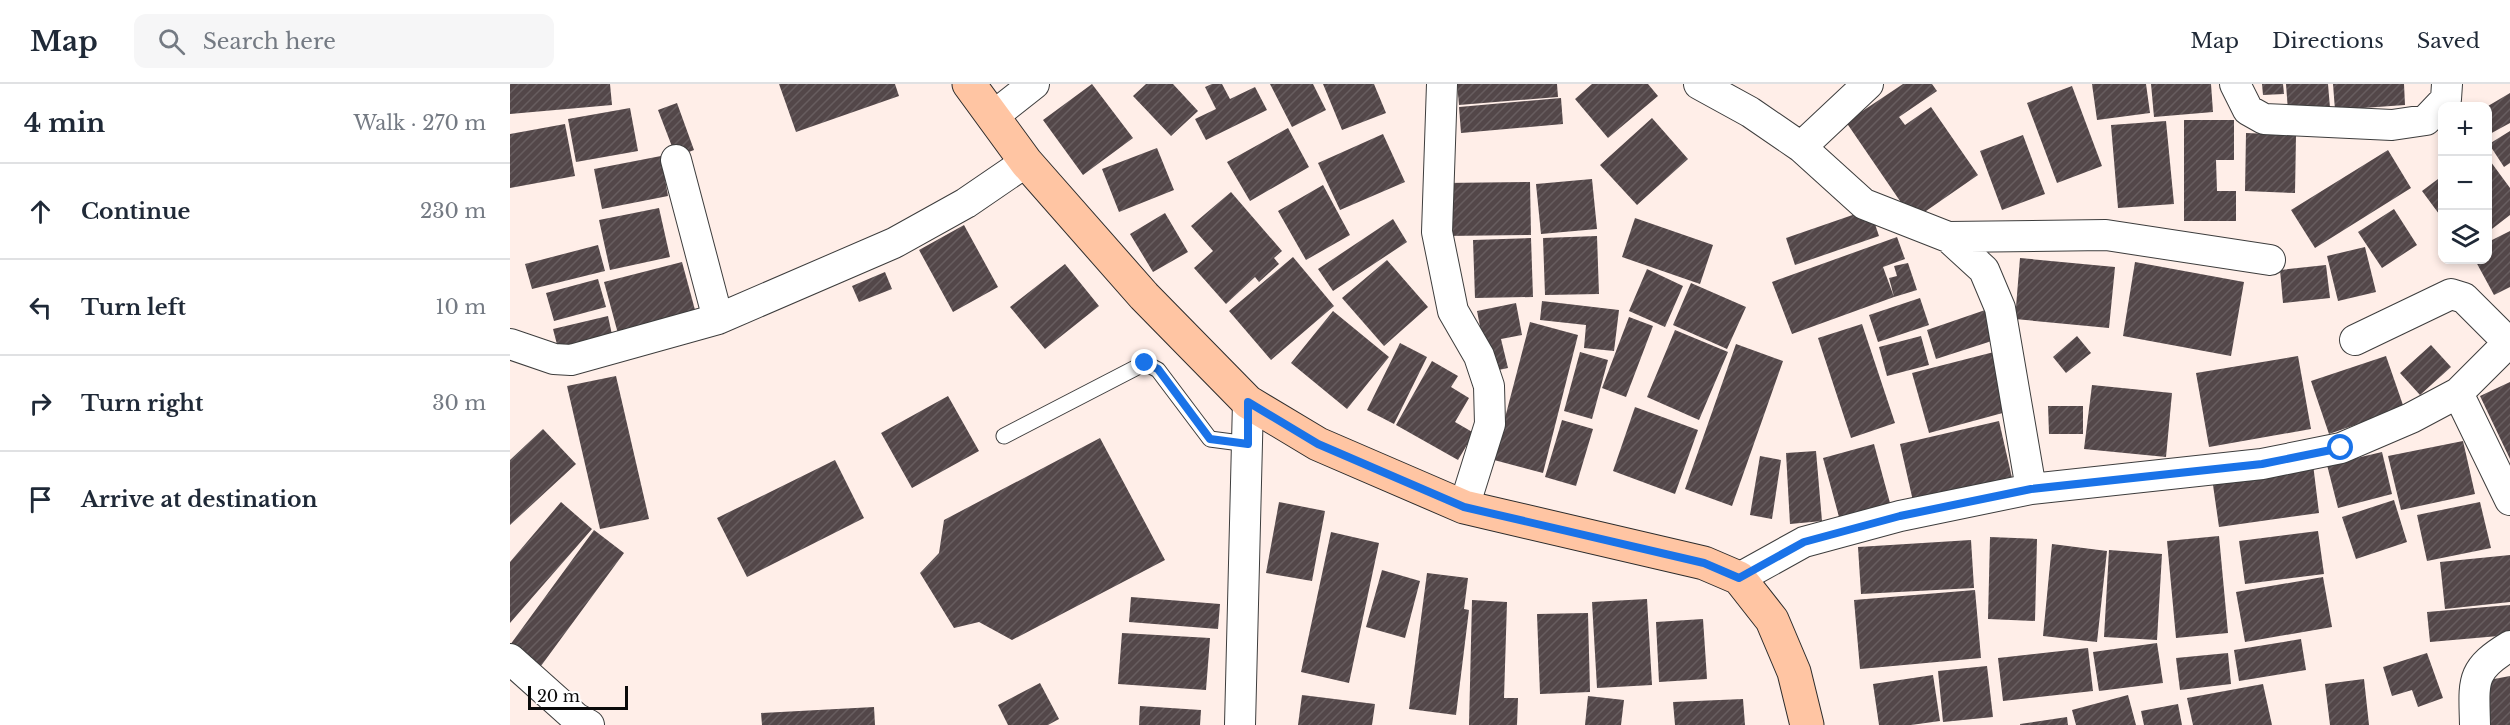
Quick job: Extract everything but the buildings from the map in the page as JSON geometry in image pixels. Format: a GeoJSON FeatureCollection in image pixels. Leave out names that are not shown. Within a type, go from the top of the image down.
{"type":"FeatureCollection","features":[{"type":"Feature","properties":{"kind":"main road"},"geometry":{"type":"LineString","coordinates":[[969,84],[1026,162],[1144,296],[1248,402],[1318,444],[1464,507],[1704,563],[1739,578],[1772,620],[1794,672],[1807,725]]}},
{"type":"Feature","properties":{"kind":"street"},"geometry":{"type":"LineString","coordinates":[[992,117],[1034,84]]}},
{"type":"Feature","properties":{"kind":"street"},"geometry":{"type":"LineString","coordinates":[[1442,84],[1437,232],[1454,311],[1479,356],[1489,386],[1490,424],[1464,507]]}},
{"type":"Feature","properties":{"kind":"street"},"geometry":{"type":"LineString","coordinates":[[1699,84],[1750,112],[1801,147],[1864,204],[1948,237],[1984,270],[2000,308],[2031,489]]}},
{"type":"Feature","properties":{"kind":"street"},"geometry":{"type":"LineString","coordinates":[[1801,147],[1868,84]]}},
{"type":"Feature","properties":{"kind":"street"},"geometry":{"type":"LineString","coordinates":[[2235,84],[2248,110],[2264,119],[2392,125],[2426,120],[2446,99],[2447,84]]}},
{"type":"Feature","properties":{"kind":"street"},"geometry":{"type":"LineString","coordinates":[[676,160],[718,319]]}},
{"type":"Feature","properties":{"kind":"street"},"geometry":{"type":"LineString","coordinates":[[510,344],[554,359],[571,360],[718,319],[894,243],[966,203],[1026,162]]}},
{"type":"Feature","properties":{"kind":"street"},"geometry":{"type":"LineString","coordinates":[[1948,237],[2106,235],[2270,260]]}},
{"type":"Feature","properties":{"kind":"street"},"geometry":{"type":"LineString","coordinates":[[1739,578],[1804,542],[1900,516],[2031,489],[2262,464],[2341,448],[2411,418],[2458,393],[2509,342],[2464,298],[2451,294],[2355,340]]}},
{"type":"Feature","properties":{"kind":"street"},"geometry":{"type":"LineString","coordinates":[[2458,393],[2510,500]]}},
{"type":"Feature","properties":{"kind":"street"},"geometry":{"type":"LineString","coordinates":[[1240,725],[1248,402]]}},
{"type":"Feature","properties":{"kind":"street"},"geometry":{"type":"LineString","coordinates":[[2475,725],[2474,686],[2479,673],[2484,663],[2510,646]]}},
{"type":"Feature","properties":{"kind":"street"},"geometry":{"type":"LineString","coordinates":[[510,658],[576,718],[589,725]]}},
{"type":"Feature","properties":{"kind":"lane"},"geometry":{"type":"LineString","coordinates":[[1004,436],[1145,363],[1158,369],[1210,439],[1248,444]]}},
{"type":"Feature","properties":{"kind":"route"},"geometry":{"type":"LineString","coordinates":[[1145,363],[1158,369],[1210,439],[1248,444],[1248,402],[1318,444],[1401,482],[1464,507],[1704,563],[1739,578],[1804,542],[1900,516],[2031,489],[2262,464],[2341,448]]}}]}
